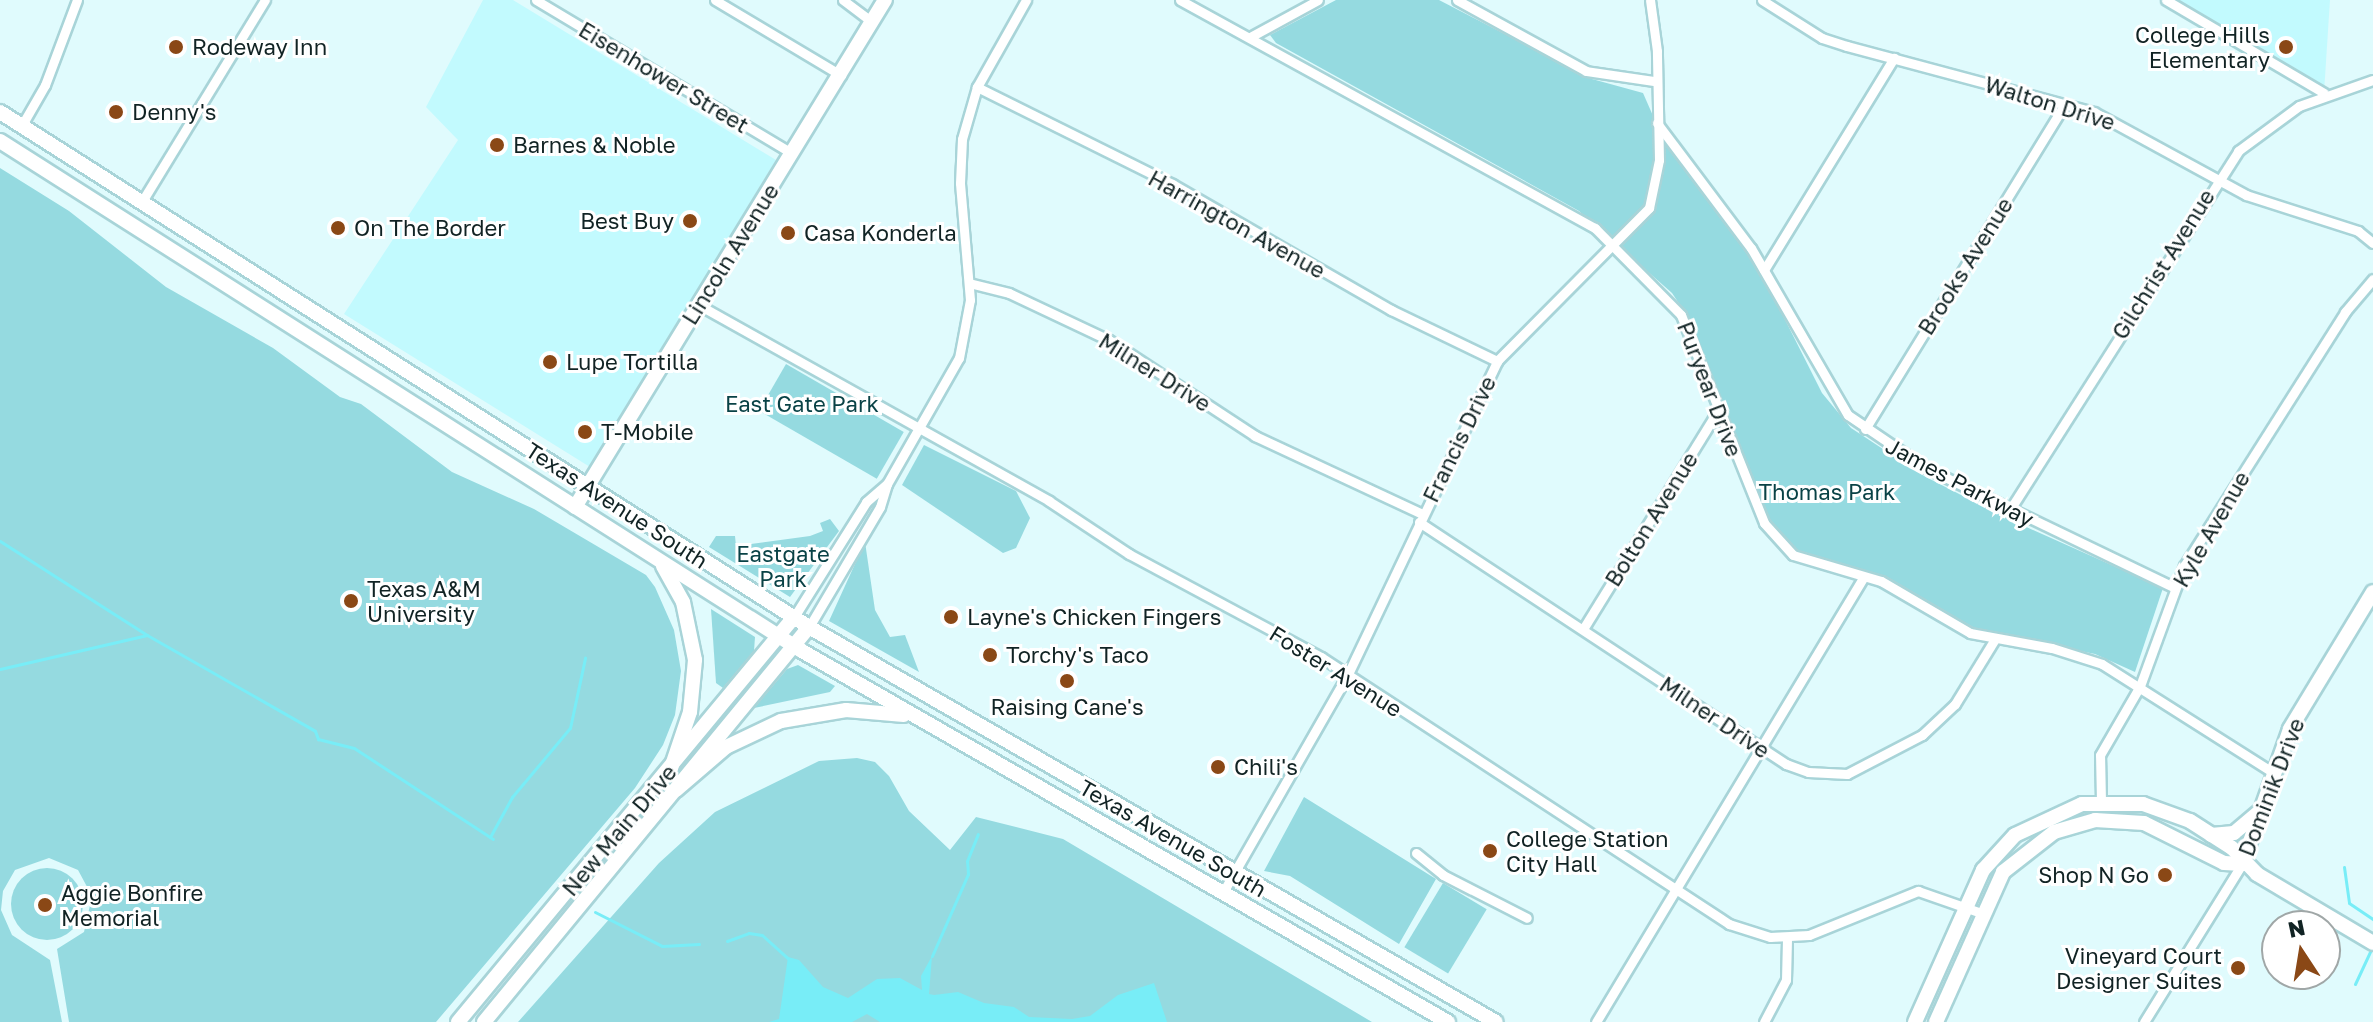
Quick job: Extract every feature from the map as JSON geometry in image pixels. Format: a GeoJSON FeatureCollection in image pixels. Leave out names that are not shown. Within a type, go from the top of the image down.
{"type":"FeatureCollection","features":[{"type":"Feature","properties":{"kind":"main road","name":"Lincoln Avenue"},"geometry":{"type":"LineString","coordinates":[[575,507],[885,0]]}},
{"type":"Feature","properties":{"kind":"main road","name":"Texas Avenue South"},"geometry":{"type":"LineString","coordinates":[[0,112],[809,627],[1496,1022]]}},
{"type":"Feature","properties":{"kind":"main road","name":"Texas Avenue South"},"geometry":{"type":"LineString","coordinates":[[0,141],[787,641],[912,716],[1448,1022]]}},
{"type":"Feature","properties":{"kind":"main road"},"geometry":{"type":"LineString","coordinates":[[334,354],[348,333]]}},
{"type":"Feature","properties":{"kind":"main road"},"geometry":{"type":"LineString","coordinates":[[661,562],[683,602],[695,660],[690,712],[671,768]]}},
{"type":"Feature","properties":{"kind":"main road","name":"Dominik Drive"},"geometry":{"type":"LineString","coordinates":[[2242,864],[2274,773],[2303,706],[2373,592]]}},
{"type":"Feature","properties":{"kind":"main road"},"geometry":{"type":"LineString","coordinates":[[787,641],[794,617]]}},
{"type":"Feature","properties":{"kind":"main road"},"geometry":{"type":"LineString","coordinates":[[787,641],[809,627]]}},
{"type":"Feature","properties":{"kind":"main road","name":"New Main Drive"},"geometry":{"type":"LineString","coordinates":[[458,1022],[671,768],[787,641]]}},
{"type":"Feature","properties":{"kind":"main road","name":"New Main Drive"},"geometry":{"type":"LineString","coordinates":[[484,1022],[676,790],[787,641]]}},
{"type":"Feature","properties":{"kind":"main road"},"geometry":{"type":"LineString","coordinates":[[676,790],[733,742],[791,718],[846,710],[912,716]]}},
{"type":"Feature","properties":{"kind":"main road"},"geometry":{"type":"LineString","coordinates":[[1036,787],[1050,766]]}},
{"type":"Feature","properties":{"kind":"main road"},"geometry":{"type":"LineString","coordinates":[[1915,1022],[1941,974],[1965,905],[1983,870],[2015,835],[2063,809],[2101,801],[2154,806],[2211,835],[2232,848],[2242,864],[2373,943]]}},
{"type":"Feature","properties":{"kind":"main road"},"geometry":{"type":"LineString","coordinates":[[2211,835],[2234,833],[2264,808]]}},
{"type":"Feature","properties":{"kind":"main road"},"geometry":{"type":"LineString","coordinates":[[1936,1022],[1952,996],[1981,913],[2003,872],[2020,854],[2076,824],[2107,819],[2144,823],[2224,863],[2242,864]]}},
{"type":"Feature","properties":{"kind":"main road"},"geometry":{"type":"LineString","coordinates":[[493,979],[509,992]]}},
{"type":"Feature","properties":{"kind":"street"},"geometry":{"type":"LineString","coordinates":[[22,125],[49,76],[77,0]]}},
{"type":"Feature","properties":{"kind":"street"},"geometry":{"type":"LineString","coordinates":[[141,203],[265,0]]}},
{"type":"Feature","properties":{"kind":"street","name":"Eisenhower Street"},"geometry":{"type":"LineString","coordinates":[[536,0],[792,153]]}},
{"type":"Feature","properties":{"kind":"street"},"geometry":{"type":"LineString","coordinates":[[715,0],[841,75]]}},
{"type":"Feature","properties":{"kind":"street"},"geometry":{"type":"LineString","coordinates":[[843,0],[872,22]]}},
{"type":"Feature","properties":{"kind":"street"},"geometry":{"type":"LineString","coordinates":[[809,627],[880,507],[887,484],[920,432],[959,358],[969,317],[960,160],[977,87],[1026,0]]}},
{"type":"Feature","properties":{"kind":"street","name":"Puryear Drive"},"geometry":{"type":"LineString","coordinates":[[1180,0],[1252,36],[1448,149],[1571,212],[1615,247],[1681,315],[1774,540],[1793,555],[1901,590],[1970,633],[2080,656],[2140,686],[2274,773]]}},
{"type":"Feature","properties":{"kind":"street"},"geometry":{"type":"LineString","coordinates":[[1252,36],[1318,0]]}},
{"type":"Feature","properties":{"kind":"street"},"geometry":{"type":"LineString","coordinates":[[1457,0],[1586,71],[1654,81]]}},
{"type":"Feature","properties":{"kind":"street","name":"Francis Drive"},"geometry":{"type":"LineString","coordinates":[[1222,894],[1348,674],[1497,361],[1527,326],[1615,247],[1653,200],[1657,51],[1650,0]]}},
{"type":"Feature","properties":{"kind":"street","name":"Walton Drive"},"geometry":{"type":"LineString","coordinates":[[1762,0],[1822,38],[2065,104],[2120,123],[2216,180],[2255,198],[2358,231],[2373,243]]}},
{"type":"Feature","properties":{"kind":"street"},"geometry":{"type":"LineString","coordinates":[[2166,0],[2324,93]]}},
{"type":"Feature","properties":{"kind":"street"},"geometry":{"type":"LineString","coordinates":[[1764,270],[1894,58]]}},
{"type":"Feature","properties":{"kind":"street","name":"Gilchrist Avenue"},"geometry":{"type":"LineString","coordinates":[[2009,511],[2216,180],[2255,134],[2324,93],[2373,80]]}},
{"type":"Feature","properties":{"kind":"street","name":"Harrington Avenue"},"geometry":{"type":"LineString","coordinates":[[977,87],[1172,184],[1391,310],[1497,361]]}},
{"type":"Feature","properties":{"kind":"street","name":"Brooks Avenue"},"geometry":{"type":"LineString","coordinates":[[1865,429],[2065,104]]}},
{"type":"Feature","properties":{"kind":"street","name":"James Parkway"},"geometry":{"type":"LineString","coordinates":[[1657,123],[1764,270],[1836,401],[1865,429],[2009,511],[2175,588]]}},
{"type":"Feature","properties":{"kind":"street","name":"Kyle Avenue"},"geometry":{"type":"LineString","coordinates":[[2101,801],[2100,755],[2140,686],[2175,588],[2345,312],[2373,279]]}},
{"type":"Feature","properties":{"kind":"street","name":"Milner Drive"},"geometry":{"type":"LineString","coordinates":[[969,283],[1009,293],[1109,340],[1255,436],[1421,518],[1759,747],[1808,772],[1847,774],[1861,769],[1940,721],[1995,639]]}},
{"type":"Feature","properties":{"kind":"street","name":"Foster Avenue"},"geometry":{"type":"LineString","coordinates":[[699,305],[1348,674],[1672,890],[1748,932],[1787,938],[1830,928],[1905,894],[1932,892],[1981,913]]}},
{"type":"Feature","properties":{"kind":"street","name":"Bolton Avenue"},"geometry":{"type":"LineString","coordinates":[[1583,629],[1718,410]]}},
{"type":"Feature","properties":{"kind":"street"},"geometry":{"type":"LineString","coordinates":[[794,617],[866,502],[887,484]]}},
{"type":"Feature","properties":{"kind":"street"},"geometry":{"type":"LineString","coordinates":[[1596,1022],[1672,890],[1863,578]]}},
{"type":"Feature","properties":{"kind":"street"},"geometry":{"type":"LineString","coordinates":[[1416,853],[1443,875],[1527,918]]}},
{"type":"Feature","properties":{"kind":"street","name":"Dominik Drive"},"geometry":{"type":"LineString","coordinates":[[2144,1022],[2242,864]]}},
{"type":"Feature","properties":{"kind":"street"},"geometry":{"type":"LineString","coordinates":[[1764,1022],[1786,980],[1787,938]]}},
{"type":"Feature","properties":{"kind":"shaded area"},"geometry":{"type":"Polygon","coordinates":[[[483,0],[513,0],[776,160],[590,467],[344,314],[458,140],[426,107],[483,0]]]}},
{"type":"Feature","properties":{"kind":"shaded area","name":"College Hills Elementary"},"geometry":{"type":"Polygon","coordinates":[[[2166,0],[2330,0],[2324,93],[2166,0]]]}},
{"type":"Feature","properties":{"kind":"shaded area"},"geometry":{"type":"Polygon","coordinates":[[[932,956],[929,994],[958,992],[984,1003],[1014,1007],[1029,1017],[1072,1019],[1090,1016],[1118,995],[1154,983],[1167,1022],[880,1022],[867,1014],[852,1022],[769,1022],[779,1019],[788,957],[799,960],[823,987],[848,998],[877,979],[900,978],[922,990],[921,976],[932,956]]]}},
{"type":"Feature","properties":{"kind":"green space","name":"Thomas Park"},"geometry":{"type":"Polygon","coordinates":[[[1336,0],[1439,0],[1592,79],[1643,93],[1664,141],[1762,274],[1822,393],[1851,428],[1924,476],[2006,518],[2163,588],[2135,672],[2095,654],[1970,628],[1876,577],[1797,554],[1770,534],[1688,317],[1672,293],[1579,211],[1276,43],[1270,35],[1336,0]]]}},
{"type":"Feature","properties":{"kind":"green space","name":"Texas A&M University"},"geometry":{"type":"Polygon","coordinates":[[[0,168],[69,211],[166,287],[273,348],[340,397],[361,404],[452,472],[534,509],[646,575],[655,587],[674,630],[681,671],[675,715],[663,745],[635,788],[436,1022],[69,1022],[57,949],[84,932],[92,896],[78,870],[49,858],[15,870],[3,891],[1,910],[12,935],[50,960],[62,1022],[0,1022],[0,168]]]}},
{"type":"Feature","properties":{"kind":"green space","name":"East Gate Park"},"geometry":{"type":"Polygon","coordinates":[[[786,364],[904,432],[877,479],[759,411],[786,364]]]}},
{"type":"Feature","properties":{"kind":"green space","name":"East Gate Park"},"geometry":{"type":"Polygon","coordinates":[[[924,445],[1016,491],[1030,518],[1016,548],[1003,553],[902,485],[924,445]]]}},
{"type":"Feature","properties":{"kind":"green space","name":"Eastgate Park"},"geometry":{"type":"Polygon","coordinates":[[[830,519],[839,531],[790,597],[709,547],[716,536],[735,536],[736,546],[810,536],[823,531],[820,523],[830,519]]]}},
{"type":"Feature","properties":{"kind":"green space","name":"Eastgate Park"},"geometry":{"type":"Polygon","coordinates":[[[865,542],[875,610],[890,637],[905,635],[919,672],[829,621],[865,542]]]}},
{"type":"Feature","properties":{"kind":"green space"},"geometry":{"type":"Polygon","coordinates":[[[711,609],[755,637],[754,651],[723,688],[716,683],[711,609]]]}},
{"type":"Feature","properties":{"kind":"green space"},"geometry":{"type":"Polygon","coordinates":[[[798,665],[835,686],[830,692],[754,708],[787,669],[798,665]]]}},
{"type":"Feature","properties":{"kind":"green space"},"geometry":{"type":"Polygon","coordinates":[[[857,758],[875,762],[889,776],[909,811],[950,850],[976,817],[1063,839],[1372,1022],[518,1022],[659,863],[715,812],[819,761],[857,758]]]}},
{"type":"Feature","properties":{"kind":"green space"},"geometry":{"type":"Polygon","coordinates":[[[1304,797],[1436,879],[1399,944],[1290,876],[1264,871],[1304,797]]]}},
{"type":"Feature","properties":{"kind":"green space"},"geometry":{"type":"Polygon","coordinates":[[[47,868],[67,874],[77,884],[83,904],[77,924],[67,934],[47,940],[27,934],[17,924],[11,904],[17,884],[27,874],[47,868]]]}},
{"type":"Feature","properties":{"kind":"green space"},"geometry":{"type":"Polygon","coordinates":[[[1443,883],[1487,909],[1448,974],[1404,947],[1443,883]]]}},
{"type":"Feature","properties":{"kind":"waterway"},"geometry":{"type":"LineString","coordinates":[[0,541],[147,635],[315,731],[318,739],[354,748],[493,839]]}},
{"type":"Feature","properties":{"kind":"waterway"},"geometry":{"type":"LineString","coordinates":[[0,669],[147,635]]}},
{"type":"Feature","properties":{"kind":"waterway"},"geometry":{"type":"LineString","coordinates":[[490,837],[512,797],[570,728],[585,658]]}},
{"type":"Feature","properties":{"kind":"waterway"},"geometry":{"type":"LineString","coordinates":[[932,956],[968,874],[967,861],[978,834]]}},
{"type":"Feature","properties":{"kind":"waterway"},"geometry":{"type":"LineString","coordinates":[[2344,867],[2349,903],[2373,919]]}},
{"type":"Feature","properties":{"kind":"waterway"},"geometry":{"type":"LineString","coordinates":[[595,912],[662,946],[699,944]]}},
{"type":"Feature","properties":{"kind":"waterway"},"geometry":{"type":"LineString","coordinates":[[727,941],[749,933],[762,935],[789,959]]}},
{"type":"Feature","properties":{"kind":"waterway"},"geometry":{"type":"LineString","coordinates":[[2355,984],[2372,948]]}},
{"type":"Feature","properties":{"kind":"place","name":"Rodeway Inn"},"geometry":{"type":"Point","coordinates":[176,47]}},
{"type":"Feature","properties":{"kind":"place","name":"College Hills Elementary"},"geometry":{"type":"Point","coordinates":[2286,47]}},
{"type":"Feature","properties":{"kind":"place","name":"Denny's"},"geometry":{"type":"Point","coordinates":[116,112]}},
{"type":"Feature","properties":{"kind":"place","name":"Barnes & Noble"},"geometry":{"type":"Point","coordinates":[497,145]}},
{"type":"Feature","properties":{"kind":"place","name":"Best Buy"},"geometry":{"type":"Point","coordinates":[690,221]}},
{"type":"Feature","properties":{"kind":"place","name":"On The Border"},"geometry":{"type":"Point","coordinates":[338,228]}},
{"type":"Feature","properties":{"kind":"place","name":"Casa Konderla"},"geometry":{"type":"Point","coordinates":[788,233]}},
{"type":"Feature","properties":{"kind":"place","name":"Lupe Tortilla"},"geometry":{"type":"Point","coordinates":[550,362]}},
{"type":"Feature","properties":{"kind":"place","name":"T-Mobile"},"geometry":{"type":"Point","coordinates":[585,432]}},
{"type":"Feature","properties":{"kind":"place","name":"Texas A&M University"},"geometry":{"type":"Point","coordinates":[351,601]}},
{"type":"Feature","properties":{"kind":"place","name":"Layne's Chicken Fingers"},"geometry":{"type":"Point","coordinates":[951,617]}},
{"type":"Feature","properties":{"kind":"place","name":"Torchy's Taco"},"geometry":{"type":"Point","coordinates":[990,655]}},
{"type":"Feature","properties":{"kind":"place","name":"Raising Cane's"},"geometry":{"type":"Point","coordinates":[1067,681]}},
{"type":"Feature","properties":{"kind":"place","name":"Chili's"},"geometry":{"type":"Point","coordinates":[1218,767]}},
{"type":"Feature","properties":{"kind":"place","name":"College Station City Hall"},"geometry":{"type":"Point","coordinates":[1490,851]}},
{"type":"Feature","properties":{"kind":"place","name":"Shop N Go"},"geometry":{"type":"Point","coordinates":[2165,875]}},
{"type":"Feature","properties":{"kind":"place","name":"Aggie Bonfire Memorial"},"geometry":{"type":"Point","coordinates":[45,905]}},
{"type":"Feature","properties":{"kind":"place","name":"Vineyard Court Designer Suites"},"geometry":{"type":"Point","coordinates":[2238,968]}}]}
